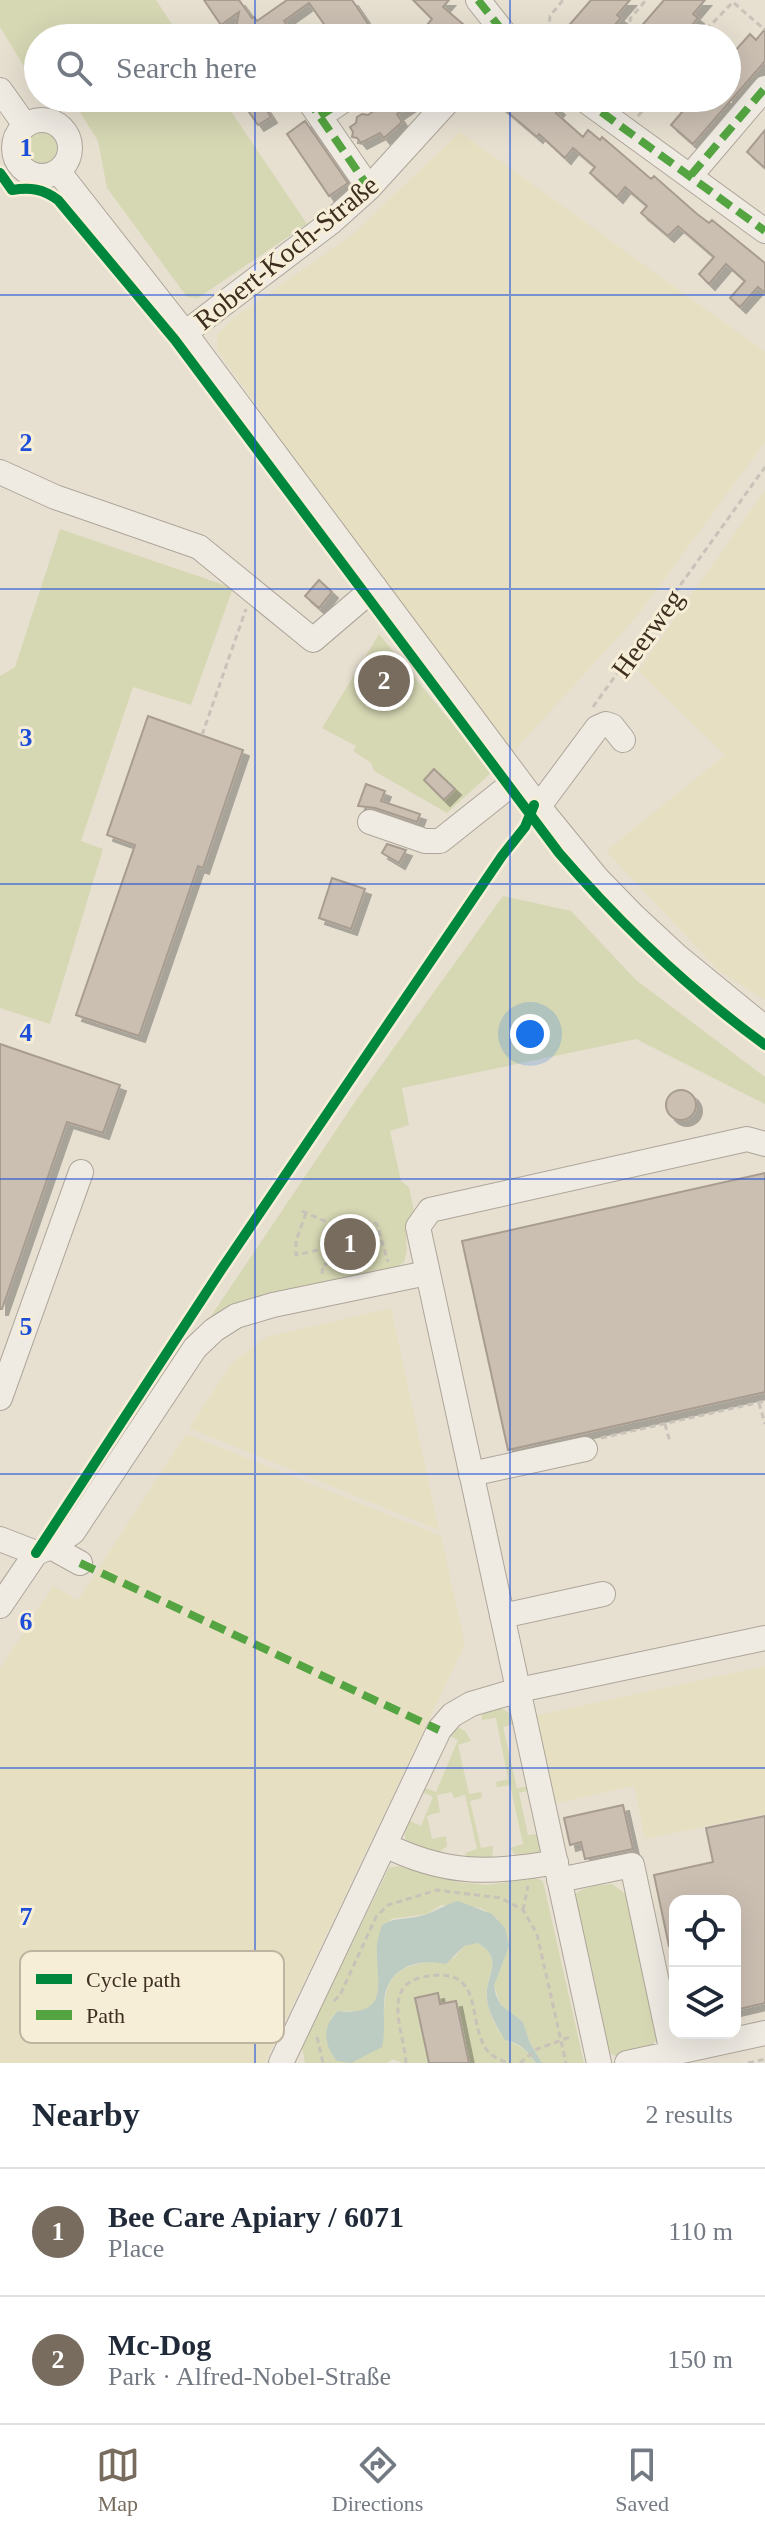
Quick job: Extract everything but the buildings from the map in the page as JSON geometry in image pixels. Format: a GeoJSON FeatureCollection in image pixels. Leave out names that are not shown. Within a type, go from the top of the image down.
{"type":"FeatureCollection","features":[{"type":"Feature","properties":{"kind":"street"},"geometry":{"type":"LineString","coordinates":[[478,0],[496,24]]}},
{"type":"Feature","properties":{"kind":"street"},"geometry":{"type":"LineString","coordinates":[[0,90],[25,125]]}},
{"type":"Feature","properties":{"kind":"street"},"geometry":{"type":"LineString","coordinates":[[691,175],[763,94]]}},
{"type":"Feature","properties":{"kind":"street"},"geometry":{"type":"LineString","coordinates":[[316,112],[369,188]]}},
{"type":"Feature","properties":{"kind":"street","name":"Robert-Koch-Straße"},"geometry":{"type":"LineString","coordinates":[[185,333],[330,223],[369,188],[438,112]]}},
{"type":"Feature","properties":{"kind":"street"},"geometry":{"type":"LineString","coordinates":[[610,112],[765,231]]}},
{"type":"Feature","properties":{"kind":"street"},"geometry":{"type":"LineString","coordinates":[[40,119],[62,128],[70,150],[58,171],[37,175],[9,170],[19,131],[25,125],[40,119]]}},
{"type":"Feature","properties":{"kind":"street"},"geometry":{"type":"LineString","coordinates":[[58,171],[185,333],[518,779],[597,878],[677,956],[765,1028]]}},
{"type":"Feature","properties":{"kind":"street"},"geometry":{"type":"LineString","coordinates":[[0,472],[55,497],[190,542],[313,640],[375,587]]}},
{"type":"Feature","properties":{"kind":"street"},"geometry":{"type":"LineString","coordinates":[[539,806],[597,728],[606,724],[612,726],[623,740]]}},
{"type":"Feature","properties":{"kind":"street"},"geometry":{"type":"LineString","coordinates":[[370,822],[425,841],[440,841],[518,779]]}},
{"type":"Feature","properties":{"kind":"street"},"geometry":{"type":"LineString","coordinates":[[599,2063],[418,1227],[430,1210],[747,1139],[765,1144]]}},
{"type":"Feature","properties":{"kind":"street"},"geometry":{"type":"LineString","coordinates":[[0,1398],[81,1172]]}},
{"type":"Feature","properties":{"kind":"street"},"geometry":{"type":"LineString","coordinates":[[0,1606],[44,1550],[73,1532],[195,1348],[214,1330],[236,1316],[261,1308],[427,1273]]}},
{"type":"Feature","properties":{"kind":"street"},"geometry":{"type":"LineString","coordinates":[[471,1474],[585,1449]]}},
{"type":"Feature","properties":{"kind":"street"},"geometry":{"type":"LineString","coordinates":[[0,1539],[80,1563]]}},
{"type":"Feature","properties":{"kind":"street"},"geometry":{"type":"LineString","coordinates":[[502,1616],[603,1594]]}},
{"type":"Feature","properties":{"kind":"street"},"geometry":{"type":"LineString","coordinates":[[281,2063],[439,1730],[452,1715],[471,1704],[519,1690],[765,1638]]}},
{"type":"Feature","properties":{"kind":"street"},"geometry":{"type":"LineString","coordinates":[[385,1845],[418,1859],[470,1871],[558,1871],[632,1865],[672,2053]]}},
{"type":"Feature","properties":{"kind":"street"},"geometry":{"type":"LineString","coordinates":[[627,2063],[765,2033]]}},
{"type":"Feature","properties":{"kind":"path"},"geometry":{"type":"LineString","coordinates":[[549,24],[550,16],[563,0]]}},
{"type":"Feature","properties":{"kind":"path"},"geometry":{"type":"LineString","coordinates":[[631,24],[630,19],[646,0]]}},
{"type":"Feature","properties":{"kind":"path"},"geometry":{"type":"LineString","coordinates":[[712,24],[734,1],[765,30]]}},
{"type":"Feature","properties":{"kind":"path"},"geometry":{"type":"LineString","coordinates":[[202,735],[253,591]]}},
{"type":"Feature","properties":{"kind":"path"},"geometry":{"type":"LineString","coordinates":[[326,1294],[321,1268],[326,1263],[339,1260],[332,1230],[327,1222],[304,1212],[296,1241],[296,1255],[335,1246]]}},
{"type":"Feature","properties":{"kind":"path"},"geometry":{"type":"LineString","coordinates":[[332,1230],[375,1222],[386,1259],[398,1279]]}},
{"type":"Feature","properties":{"kind":"path"},"geometry":{"type":"LineString","coordinates":[[585,1449],[589,1441],[765,1401]]}},
{"type":"Feature","properties":{"kind":"path"},"geometry":{"type":"LineString","coordinates":[[759,1403],[765,1424]]}},
{"type":"Feature","properties":{"kind":"path"},"geometry":{"type":"LineString","coordinates":[[665,1424],[670,1442]]}},
{"type":"Feature","properties":{"kind":"path"},"geometry":{"type":"LineString","coordinates":[[331,2003],[340,1995],[376,1917],[388,1905],[437,1890],[501,1898],[523,1910],[533,1923],[566,2063]]}},
{"type":"Feature","properties":{"kind":"path"},"geometry":{"type":"LineString","coordinates":[[406,2063],[396,2010],[399,1995],[417,1978],[440,1975],[453,1978],[469,1992],[485,2048],[507,2063]]}},
{"type":"Feature","properties":{"kind":"path"},"geometry":{"type":"LineString","coordinates":[[520,2063],[537,2049],[561,2039],[592,2032]]}},
{"type":"Feature","properties":{"kind":"path"},"geometry":{"type":"LineString","coordinates":[[317,2035],[323,2063]]}},
{"type":"Feature","properties":{"kind":"path"},"geometry":{"type":"LineString","coordinates":[[748,2063],[765,2059]]}},
{"type":"Feature","properties":{"kind":"shaded area"},"geometry":{"type":"Polygon","coordinates":[[[460,132],[765,352],[765,442],[638,615],[513,752],[377,574],[217,350],[217,335],[234,318],[353,234],[460,132]]]}},
{"type":"Feature","properties":{"kind":"shaded area"},"geometry":{"type":"Polygon","coordinates":[[[765,490],[765,1000],[719,971],[606,851],[725,755],[638,671],[765,490]]]}},
{"type":"Feature","properties":{"kind":"shaded area"},"geometry":{"type":"Polygon","coordinates":[[[391,1308],[439,1530],[189,1428],[232,1363],[266,1337],[391,1308]]]}},
{"type":"Feature","properties":{"kind":"shaded area"},"geometry":{"type":"Polygon","coordinates":[[[186,1434],[441,1536],[465,1644],[284,2023],[284,1951],[20,1951],[20,2043],[275,2043],[265,2063],[0,2063],[0,1669],[53,1586],[78,1600],[186,1434]]]}},
{"type":"Feature","properties":{"kind":"shaded area"},"geometry":{"type":"Polygon","coordinates":[[[765,1666],[765,1814],[645,1839],[634,1786],[553,1804],[534,1716],[765,1666]]]}},
{"type":"Feature","properties":{"kind":"shaded area"},"geometry":{"type":"Polygon","coordinates":[[[458,1901],[492,1914],[505,1928],[509,1946],[494,1986],[496,1995],[501,2005],[523,2022],[530,2043],[542,2063],[536,2063],[523,2048],[505,2040],[496,2026],[487,1999],[491,1956],[478,1943],[464,1946],[446,1964],[426,1962],[400,1971],[388,1985],[385,1995],[382,2047],[351,2063],[337,2061],[327,2042],[327,2029],[338,2011],[367,2008],[374,2002],[378,1983],[377,1944],[382,1925],[421,1916],[458,1901]]]}},
{"type":"Feature","properties":{"kind":"green space"},"geometry":{"type":"Polygon","coordinates":[[[0,0],[156,0],[172,24],[24,24],[24,66],[0,27],[0,0]]]}},
{"type":"Feature","properties":{"kind":"green space"},"geometry":{"type":"Polygon","coordinates":[[[80,112],[231,112],[307,224],[198,298],[187,297],[107,188],[98,141],[80,112]]]}},
{"type":"Feature","properties":{"kind":"green space"},"geometry":{"type":"Polygon","coordinates":[[[42,133],[53,137],[57,148],[53,159],[42,163],[31,159],[27,148],[31,137],[42,133]]]}},
{"type":"Feature","properties":{"kind":"green space"},"geometry":{"type":"Polygon","coordinates":[[[60,529],[233,588],[191,705],[133,687],[81,841],[103,849],[50,1024],[0,1008],[0,676],[15,667],[60,529]]]}},
{"type":"Feature","properties":{"kind":"green space"},"geometry":{"type":"Polygon","coordinates":[[[379,634],[492,772],[447,813],[374,771],[371,763],[353,751],[356,746],[322,728],[379,634]]]}},
{"type":"Feature","properties":{"kind":"green space"},"geometry":{"type":"Polygon","coordinates":[[[503,896],[571,911],[636,980],[765,1077],[765,1104],[636,1039],[402,1088],[409,1125],[390,1131],[401,1181],[409,1187],[414,1211],[406,1233],[404,1262],[395,1268],[203,1328],[357,1099],[503,896]]]}},
{"type":"Feature","properties":{"kind":"green space"},"geometry":{"type":"Polygon","coordinates":[[[498,1706],[514,1716],[517,1723],[503,1727],[517,1788],[531,1786],[531,1790],[519,1793],[528,1835],[541,1833],[543,1846],[540,1853],[519,1860],[510,1848],[523,1844],[510,1785],[497,1787],[496,1782],[508,1779],[496,1718],[482,1720],[482,1713],[487,1707],[498,1706]]]}},
{"type":"Feature","properties":{"kind":"green space"},"geometry":{"type":"Polygon","coordinates":[[[460,1728],[471,1741],[458,1745],[469,1794],[481,1792],[482,1798],[470,1801],[481,1848],[493,1846],[492,1858],[469,1860],[465,1853],[477,1849],[465,1795],[454,1798],[452,1792],[437,1795],[440,1812],[427,1816],[432,1839],[446,1836],[447,1846],[438,1853],[411,1850],[405,1839],[408,1820],[421,1826],[433,1797],[420,1791],[423,1787],[436,1792],[458,1740],[446,1734],[451,1729],[460,1728]]]}},
{"type":"Feature","properties":{"kind":"green space"},"geometry":{"type":"Polygon","coordinates":[[[398,1866],[457,1882],[487,1885],[536,1878],[543,1881],[584,2063],[542,2063],[530,2043],[523,2022],[501,2005],[494,1986],[499,1972],[498,1919],[481,1908],[441,1905],[427,1914],[391,1919],[377,1944],[379,1990],[374,2004],[365,2011],[338,2011],[330,2019],[384,2015],[389,1985],[403,1969],[454,1958],[464,1946],[478,1943],[491,1956],[492,1969],[487,1992],[494,2022],[507,2040],[523,2049],[536,2063],[402,2063],[393,2059],[387,2063],[305,2063],[302,2046],[389,1868],[398,1866]]]}},
{"type":"Feature","properties":{"kind":"green space"},"geometry":{"type":"Polygon","coordinates":[[[612,1884],[627,1895],[657,2039],[647,2051],[616,2056],[608,2053],[571,1899],[584,1889],[612,1884]]]}},
{"type":"Feature","properties":{"kind":"marked path"},"geometry":{"type":"LineString","coordinates":[[478,0],[497,24]]}},
{"type":"Feature","properties":{"kind":"marked path"},"geometry":{"type":"LineString","coordinates":[[691,175],[765,88]]}},
{"type":"Feature","properties":{"kind":"marked path"},"geometry":{"type":"LineString","coordinates":[[317,112],[369,188]]}},
{"type":"Feature","properties":{"kind":"marked path"},"geometry":{"type":"LineString","coordinates":[[320,116],[326,112]]}},
{"type":"Feature","properties":{"kind":"marked path"},"geometry":{"type":"LineString","coordinates":[[601,112],[765,231]]}},
{"type":"Feature","properties":{"kind":"marked path"},"geometry":{"type":"LineString","coordinates":[[80,1563],[439,1730]]}},
{"type":"Feature","properties":{"kind":"cycle path"},"geometry":{"type":"LineString","coordinates":[[0,173],[12,190],[36,190],[58,200],[175,340],[559,853],[656,955],[765,1045]]}},
{"type":"Feature","properties":{"kind":"cycle path"},"geometry":{"type":"LineString","coordinates":[[36,1553],[221,1270],[502,856],[525,827],[534,805]]}},
{"type":"Feature","properties":{"kind":"place","name":"Mc-Dog"},"geometry":{"type":"Point","coordinates":[384,681]}},
{"type":"Feature","properties":{"kind":"place","name":"Bee Care Apiary / 6071"},"geometry":{"type":"Point","coordinates":[350,1244]}}]}
